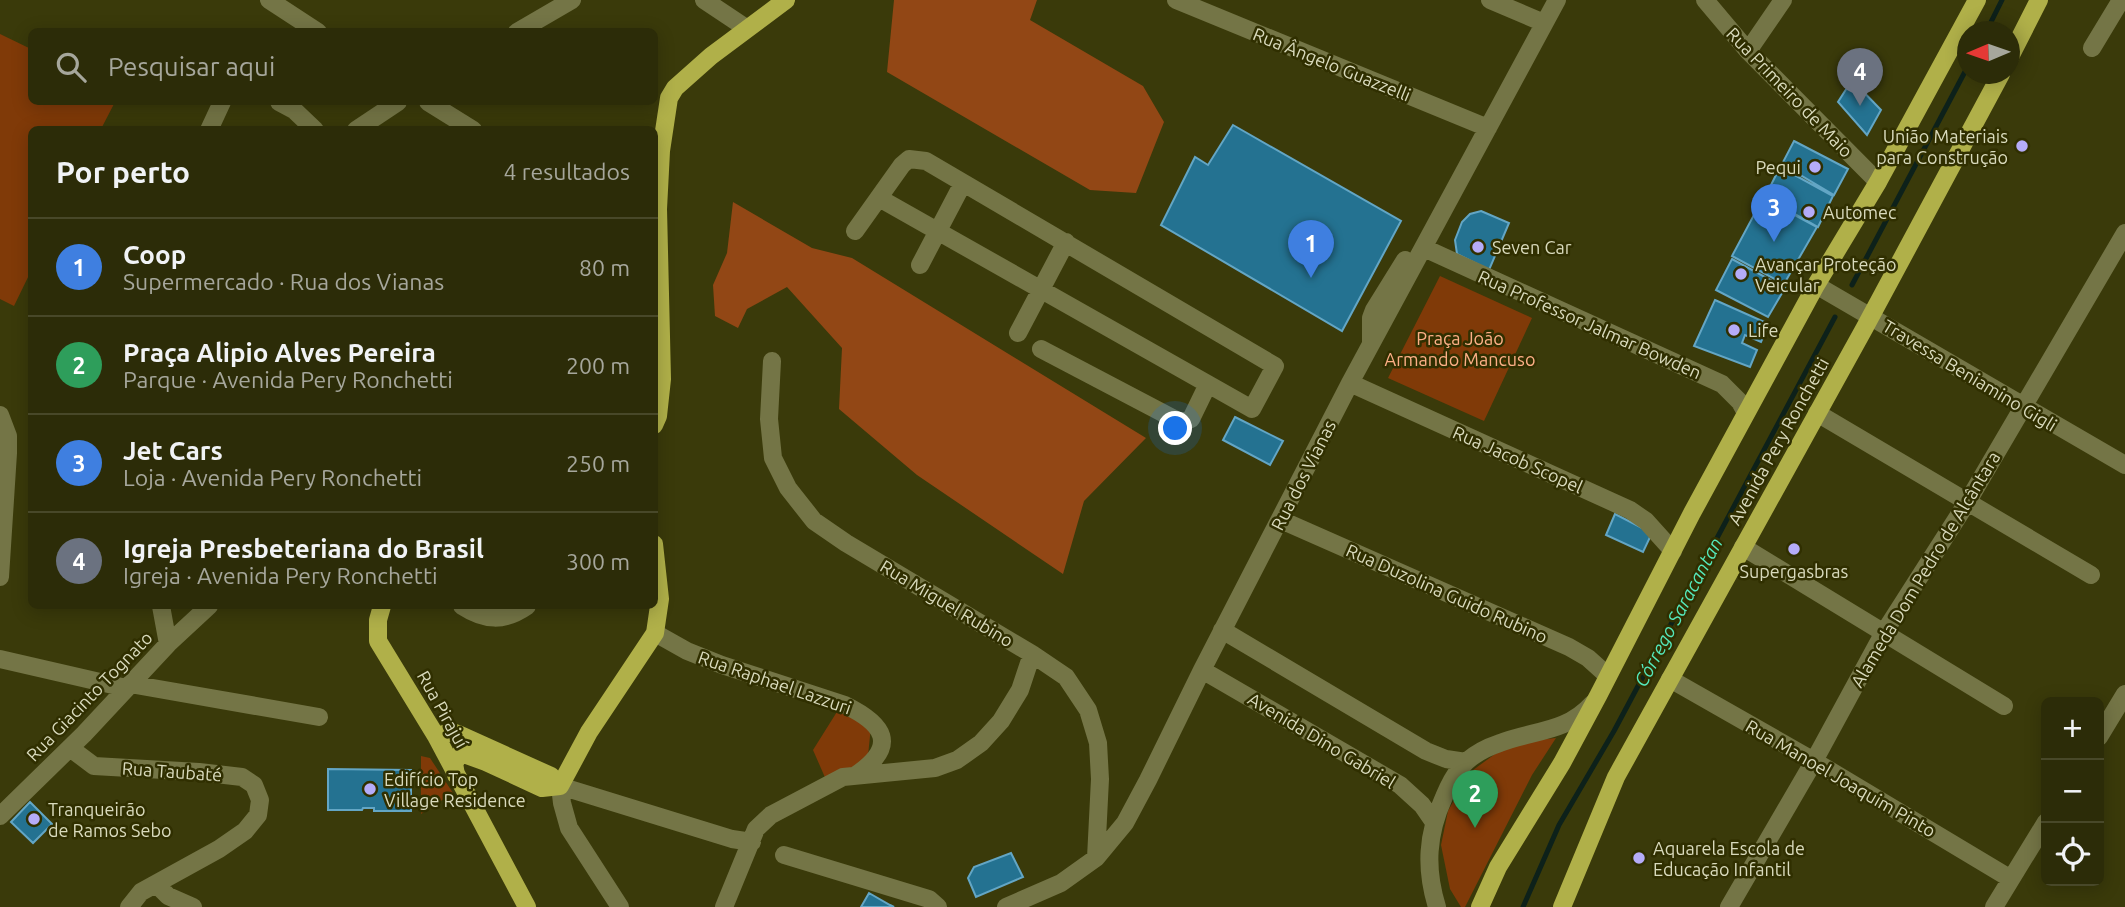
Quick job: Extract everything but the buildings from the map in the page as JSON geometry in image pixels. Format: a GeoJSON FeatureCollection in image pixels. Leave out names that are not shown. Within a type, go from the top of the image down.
{"type":"FeatureCollection","features":[{"type":"Feature","properties":{"kind":"main road"},"geometry":{"type":"LineString","coordinates":[[658,222],[661,151],[669,98],[675,88],[703,63],[786,0]]}},
{"type":"Feature","properties":{"kind":"main road"},"geometry":{"type":"LineString","coordinates":[[1480,907],[1498,867],[1562,763],[1816,285],[1878,182],[1977,0]]}},
{"type":"Feature","properties":{"kind":"main road"},"geometry":{"type":"LineString","coordinates":[[2020,37],[2039,0]]}},
{"type":"Feature","properties":{"kind":"main road","name":"Avenida Pery Ronchetti"},"geometry":{"type":"LineString","coordinates":[[1562,907],[1609,791],[1996,84]]}},
{"type":"Feature","properties":{"kind":"main road"},"geometry":{"type":"LineString","coordinates":[[658,272],[662,379],[658,416]]}},
{"type":"Feature","properties":{"kind":"main road"},"geometry":{"type":"LineString","coordinates":[[560,786],[589,732],[655,633],[660,600],[658,581]]}},
{"type":"Feature","properties":{"kind":"main road","name":"Rua Pirajuí"},"geometry":{"type":"LineString","coordinates":[[381,609],[378,642],[436,736],[514,883],[516,907]]}},
{"type":"Feature","properties":{"kind":"main road"},"geometry":{"type":"LineString","coordinates":[[436,736],[452,732],[458,734],[551,776],[560,786]]}},
{"type":"Feature","properties":{"kind":"main road"},"geometry":{"type":"LineString","coordinates":[[456,775],[455,758],[461,752],[542,788],[560,786]]}},
{"type":"Feature","properties":{"kind":"main road"},"geometry":{"type":"LineString","coordinates":[[514,883],[527,907]]}},
{"type":"Feature","properties":{"kind":"street"},"geometry":{"type":"LineString","coordinates":[[269,0],[312,28]]}},
{"type":"Feature","properties":{"kind":"street"},"geometry":{"type":"LineString","coordinates":[[524,28],[572,0]]}},
{"type":"Feature","properties":{"kind":"street"},"geometry":{"type":"LineString","coordinates":[[704,0],[746,28]]}},
{"type":"Feature","properties":{"kind":"street","name":"Rua Ângelo Guazzelli"},"geometry":{"type":"LineString","coordinates":[[1176,0],[1488,128]]}},
{"type":"Feature","properties":{"kind":"street"},"geometry":{"type":"LineString","coordinates":[[1490,0],[1544,23]]}},
{"type":"Feature","properties":{"kind":"street","name":"Rua dos Vianas"},"geometry":{"type":"LineString","coordinates":[[1006,907],[1061,883],[1097,858],[1125,823],[1350,383],[1557,0]]}},
{"type":"Feature","properties":{"kind":"street","name":"Rua Primeiro de Maio"},"geometry":{"type":"LineString","coordinates":[[1704,0],[1748,51],[1878,182]]}},
{"type":"Feature","properties":{"kind":"street"},"geometry":{"type":"LineString","coordinates":[[1748,51],[1783,0]]}},
{"type":"Feature","properties":{"kind":"street"},"geometry":{"type":"LineString","coordinates":[[2092,48],[2123,0]]}},
{"type":"Feature","properties":{"kind":"street"},"geometry":{"type":"LineString","coordinates":[[210,126],[220,105]]}},
{"type":"Feature","properties":{"kind":"street"},"geometry":{"type":"LineString","coordinates":[[285,105],[311,126]]}},
{"type":"Feature","properties":{"kind":"street"},"geometry":{"type":"LineString","coordinates":[[362,126],[394,105]]}},
{"type":"Feature","properties":{"kind":"street"},"geometry":{"type":"LineString","coordinates":[[433,105],[467,126]]}},
{"type":"Feature","properties":{"kind":"street"},"geometry":{"type":"LineString","coordinates":[[855,231],[902,165],[909,159],[926,161],[1275,366],[1252,409],[879,198]]}},
{"type":"Feature","properties":{"kind":"street"},"geometry":{"type":"LineString","coordinates":[[920,265],[963,183]]}},
{"type":"Feature","properties":{"kind":"street"},"geometry":{"type":"LineString","coordinates":[[1371,344],[1371,318],[1374,310],[1422,232],[1439,221]]}},
{"type":"Feature","properties":{"kind":"street","name":"Alameda Dom Pedro de Alcântara"},"geometry":{"type":"LineString","coordinates":[[1729,907],[1814,761],[1883,634],[1968,501],[2125,233]]}},
{"type":"Feature","properties":{"kind":"street"},"geometry":{"type":"LineString","coordinates":[[1018,333],[1066,242]]}},
{"type":"Feature","properties":{"kind":"street","name":"Rua Professor Jalmar Bowden"},"geometry":{"type":"LineString","coordinates":[[1424,248],[1722,384],[1740,402],[1746,413]]}},
{"type":"Feature","properties":{"kind":"street","name":"Travessa Beniamino Gigli"},"geometry":{"type":"LineString","coordinates":[[1816,285],[2125,465]]}},
{"type":"Feature","properties":{"kind":"street"},"geometry":{"type":"LineString","coordinates":[[1041,349],[1180,422],[1191,419],[1208,384]]}},
{"type":"Feature","properties":{"kind":"street","name":"Rua Miguel Rubino"},"geometry":{"type":"LineString","coordinates":[[772,361],[769,419],[773,458],[788,488],[814,521],[1066,677],[1088,710],[1098,743],[1100,779],[1097,858]]}},
{"type":"Feature","properties":{"kind":"street","name":"Rua Jacob Scopel"},"geometry":{"type":"LineString","coordinates":[[1350,383],[1630,510],[1646,521],[1673,551]]}},
{"type":"Feature","properties":{"kind":"street"},"geometry":{"type":"LineString","coordinates":[[1817,413],[2091,575]]}},
{"type":"Feature","properties":{"kind":"street"},"geometry":{"type":"LineString","coordinates":[[0,415],[8,436],[9,453],[0,577]]}},
{"type":"Feature","properties":{"kind":"street","name":"Rua Duzolina Guido Rubino"},"geometry":{"type":"LineString","coordinates":[[1281,520],[1569,647],[1588,658],[1608,676]]}},
{"type":"Feature","properties":{"kind":"street"},"geometry":{"type":"LineString","coordinates":[[1743,547],[2004,706]]}},
{"type":"Feature","properties":{"kind":"street"},"geometry":{"type":"LineString","coordinates":[[161,609],[168,644]]}},
{"type":"Feature","properties":{"kind":"street","name":"Rua Giacinto Tognato"},"geometry":{"type":"LineString","coordinates":[[0,816],[70,748],[168,644],[206,609]]}},
{"type":"Feature","properties":{"kind":"street"},"geometry":{"type":"LineString","coordinates":[[467,609],[485,618],[500,619],[523,609]]}},
{"type":"Feature","properties":{"kind":"street"},"geometry":{"type":"LineString","coordinates":[[1222,630],[1426,751],[1446,759],[1466,762]]}},
{"type":"Feature","properties":{"kind":"street","name":"Rua Raphael Lazzuri"},"geometry":{"type":"LineString","coordinates":[[655,633],[698,656],[845,705],[867,716],[877,724],[881,747],[876,757],[856,775]]}},
{"type":"Feature","properties":{"kind":"street"},"geometry":{"type":"LineString","coordinates":[[724,907],[756,829],[771,815],[843,777],[935,768],[957,760],[981,743],[1001,721],[1020,690],[1032,654]]}},
{"type":"Feature","properties":{"kind":"street"},"geometry":{"type":"LineString","coordinates":[[0,659],[128,686],[319,717]]}},
{"type":"Feature","properties":{"kind":"street","name":"Avenida Dino Gabriel"},"geometry":{"type":"LineString","coordinates":[[1202,670],[1400,785],[1422,805],[1433,821]]}},
{"type":"Feature","properties":{"kind":"street","name":"Rua Manoel Joaquim Pinto"},"geometry":{"type":"LineString","coordinates":[[1670,679],[1814,761],[2011,879]]}},
{"type":"Feature","properties":{"kind":"street"},"geometry":{"type":"LineString","coordinates":[[2104,729],[2125,694]]}},
{"type":"Feature","properties":{"kind":"street"},"geometry":{"type":"LineString","coordinates":[[1437,907],[1430,866],[1429,841],[1433,821],[1450,783],[1466,762],[1503,742],[1563,726],[1586,711],[1598,696]]}},
{"type":"Feature","properties":{"kind":"street","name":"Rua Taubaté"},"geometry":{"type":"LineString","coordinates":[[70,748],[94,766],[242,777],[254,785],[260,800],[258,815],[246,831],[141,892],[128,907]]}},
{"type":"Feature","properties":{"kind":"street"},"geometry":{"type":"LineString","coordinates":[[620,907],[569,828],[560,786],[732,839],[751,842]]}},
{"type":"Feature","properties":{"kind":"street"},"geometry":{"type":"LineString","coordinates":[[1994,907],[2045,823]]}},
{"type":"Feature","properties":{"kind":"street"},"geometry":{"type":"LineString","coordinates":[[784,855],[929,899],[938,907]]}},
{"type":"Feature","properties":{"kind":"street"},"geometry":{"type":"LineString","coordinates":[[156,884],[168,896],[192,907]]}},
{"type":"Feature","properties":{"kind":"green space"},"geometry":{"type":"Polygon","coordinates":[[[0,34],[28,48],[28,105],[113,105],[103,126],[28,126],[28,277],[14,306],[0,299],[0,34]]]}},
{"type":"Feature","properties":{"kind":"green space","name":"Praça João Armando Mancuso"},"geometry":{"type":"Polygon","coordinates":[[[1440,276],[1532,318],[1484,421],[1388,378],[1440,276]]]}},
{"type":"Feature","properties":{"kind":"green space"},"geometry":{"type":"Polygon","coordinates":[[[840,707],[871,726],[868,756],[845,775],[827,782],[813,750],[840,707]]]}},
{"type":"Feature","properties":{"kind":"green space"},"geometry":{"type":"Polygon","coordinates":[[[1556,738],[1532,775],[1465,907],[1461,907],[1450,889],[1441,845],[1448,811],[1469,773],[1510,743],[1556,738]]]}},
{"type":"Feature","properties":{"kind":"green space"},"geometry":{"type":"Polygon","coordinates":[[[421,756],[430,758],[453,793],[421,814],[421,756]]]}},
{"type":"Feature","properties":{"kind":"shaded area"},"geometry":{"type":"Polygon","coordinates":[[[894,0],[1037,0],[1030,20],[1143,86],[1164,122],[1136,193],[1090,190],[887,72],[894,0]]]}},
{"type":"Feature","properties":{"kind":"shaded area"},"geometry":{"type":"Polygon","coordinates":[[[733,202],[812,248],[852,258],[1146,438],[1084,501],[1063,574],[917,475],[839,409],[842,348],[787,287],[747,309],[738,328],[715,316],[713,285],[727,253],[733,202]]]}},
{"type":"Feature","properties":{"kind":"waterway","name":"Córrego Saracantan"},"geometry":{"type":"LineString","coordinates":[[1992,21],[2002,0]]}},
{"type":"Feature","properties":{"kind":"waterway","name":"Córrego Saracantan"},"geometry":{"type":"LineString","coordinates":[[1852,285],[1958,84]]}},
{"type":"Feature","properties":{"kind":"waterway","name":"Córrego Saracantan"},"geometry":{"type":"LineString","coordinates":[[1523,907],[1559,825],[1614,731],[1835,317]]}},
{"type":"Feature","properties":{"kind":"place","name":"Igreja Presbeteriana do Brasil"},"geometry":{"type":"Point","coordinates":[1860,106]}},
{"type":"Feature","properties":{"kind":"place","name":"União Materiais para Construção"},"geometry":{"type":"Point","coordinates":[2022,146]}},
{"type":"Feature","properties":{"kind":"place","name":"Pequi"},"geometry":{"type":"Point","coordinates":[1815,167]}},
{"type":"Feature","properties":{"kind":"place","name":"Automec"},"geometry":{"type":"Point","coordinates":[1809,212]}},
{"type":"Feature","properties":{"kind":"place","name":"Jet Cars"},"geometry":{"type":"Point","coordinates":[1774,242]}},
{"type":"Feature","properties":{"kind":"place","name":"Seven Car"},"geometry":{"type":"Point","coordinates":[1478,247]}},
{"type":"Feature","properties":{"kind":"place","name":"Avançar Proteção Veicular"},"geometry":{"type":"Point","coordinates":[1741,274]}},
{"type":"Feature","properties":{"kind":"place","name":"Coop"},"geometry":{"type":"Point","coordinates":[1311,278]}},
{"type":"Feature","properties":{"kind":"place","name":"Life"},"geometry":{"type":"Point","coordinates":[1734,330]}},
{"type":"Feature","properties":{"kind":"place","name":"Supergasbras"},"geometry":{"type":"Point","coordinates":[1794,549]}},
{"type":"Feature","properties":{"kind":"place","name":"Edifício Top Village Residence"},"geometry":{"type":"Point","coordinates":[370,789]}},
{"type":"Feature","properties":{"kind":"place","name":"Tranqueirão de Ramos Sebo"},"geometry":{"type":"Point","coordinates":[34,819]}},
{"type":"Feature","properties":{"kind":"place","name":"Praça Alipio Alves Pereira"},"geometry":{"type":"Point","coordinates":[1475,828]}},
{"type":"Feature","properties":{"kind":"place","name":"Aquarela Escola de Educação Infantil"},"geometry":{"type":"Point","coordinates":[1639,858]}}]}
